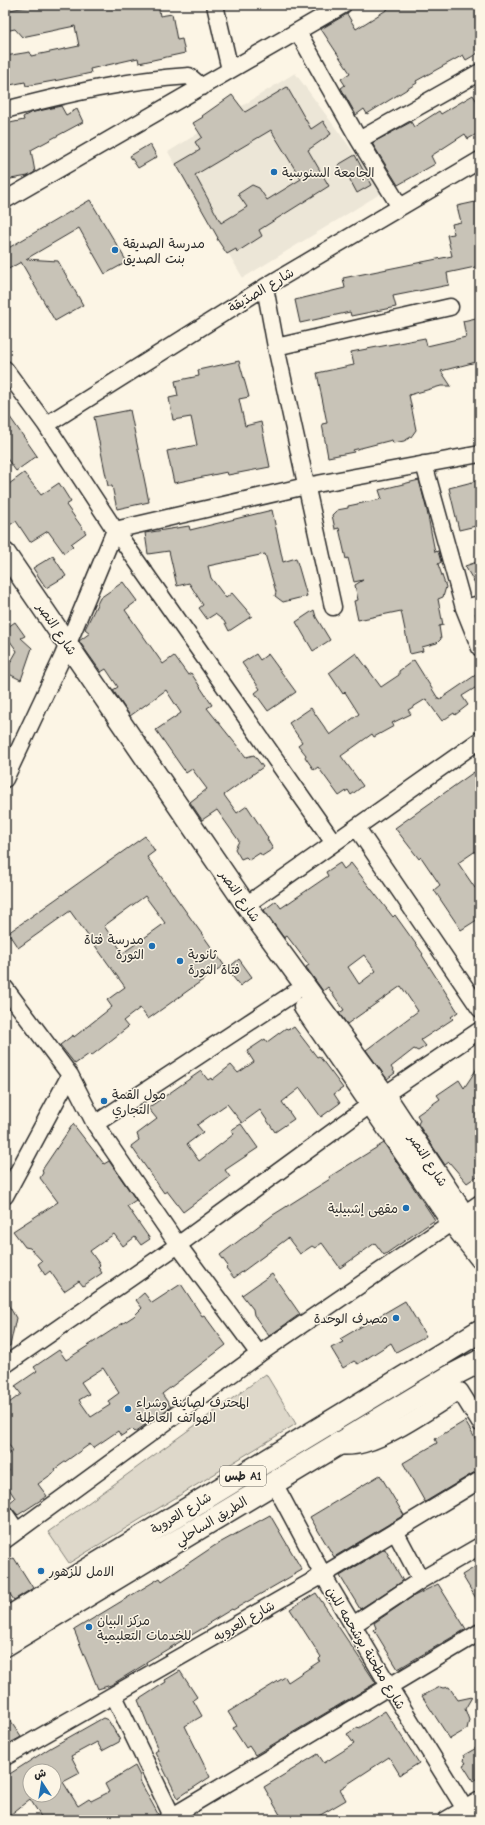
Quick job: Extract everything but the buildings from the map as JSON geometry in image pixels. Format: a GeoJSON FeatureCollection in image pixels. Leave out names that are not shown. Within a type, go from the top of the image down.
{"type":"FeatureCollection","features":[{"type":"Feature","properties":{"kind":"highway","name":"شارع العروبة"},"geometry":{"type":"LineString","coordinates":[[5,1620],[480,1331]]}},
{"type":"Feature","properties":{"kind":"highway","name":"الطريق الساحلي"},"geometry":{"type":"LineString","coordinates":[[5,1645],[480,1361]]}},
{"type":"Feature","properties":{"kind":"street"},"geometry":{"type":"LineString","coordinates":[[215,5],[230,70]]}},
{"type":"Feature","properties":{"kind":"street"},"geometry":{"type":"LineString","coordinates":[[5,200],[343,5]]}},
{"type":"Feature","properties":{"kind":"street"},"geometry":{"type":"LineString","coordinates":[[298,32],[359,140],[400,207]]}},
{"type":"Feature","properties":{"kind":"street"},"geometry":{"type":"LineString","coordinates":[[359,140],[480,72]]}},
{"type":"Feature","properties":{"kind":"street"},"geometry":{"type":"LineString","coordinates":[[5,110],[69,93],[148,80],[189,76],[202,87]]}},
{"type":"Feature","properties":{"kind":"street","name":"شارع الصدّيقة"},"geometry":{"type":"LineString","coordinates":[[46,425],[265,287],[480,160]]}},
{"type":"Feature","properties":{"kind":"street"},"geometry":{"type":"LineString","coordinates":[[265,287],[276,347],[333,607]]}},
{"type":"Feature","properties":{"kind":"street"},"geometry":{"type":"LineString","coordinates":[[276,347],[450,307]]}},
{"type":"Feature","properties":{"kind":"street"},"geometry":{"type":"LineString","coordinates":[[5,369],[46,425],[115,530],[334,843]]}},
{"type":"Feature","properties":{"kind":"street"},"geometry":{"type":"LineString","coordinates":[[115,530],[306,486],[480,454]]}},
{"type":"Feature","properties":{"kind":"street"},"geometry":{"type":"LineString","coordinates":[[424,464],[464,608],[480,648]]}},
{"type":"Feature","properties":{"kind":"street"},"geometry":{"type":"LineString","coordinates":[[5,779],[65,651],[115,530]]}},
{"type":"Feature","properties":{"kind":"street","name":"شارع النصر"},"geometry":{"type":"LineString","coordinates":[[5,553],[65,651],[294,993],[378,1100]]}},
{"type":"Feature","properties":{"kind":"street","name":"شارع النصر"},"geometry":{"type":"LineString","coordinates":[[5,577],[65,651],[246,905],[457,1217],[480,1258]]}},
{"type":"Feature","properties":{"kind":"street"},"geometry":{"type":"LineString","coordinates":[[464,608],[480,604]]}},
{"type":"Feature","properties":{"kind":"street"},"geometry":{"type":"LineString","coordinates":[[246,905],[480,740]]}},
{"type":"Feature","properties":{"kind":"street"},"geometry":{"type":"LineString","coordinates":[[357,828],[480,1009]]}},
{"type":"Feature","properties":{"kind":"street"},"geometry":{"type":"LineString","coordinates":[[5,988],[70,1075],[95,1124],[178,1245],[259,1354]]}},
{"type":"Feature","properties":{"kind":"street"},"geometry":{"type":"LineString","coordinates":[[95,1124],[294,993]]}},
{"type":"Feature","properties":{"kind":"street"},"geometry":{"type":"LineString","coordinates":[[5,1365],[178,1245],[378,1100],[480,1030]]}},
{"type":"Feature","properties":{"kind":"street"},"geometry":{"type":"LineString","coordinates":[[5,1196],[70,1075]]}},
{"type":"Feature","properties":{"kind":"street"},"geometry":{"type":"LineString","coordinates":[[5,1514],[10,1535],[259,1354],[457,1217],[480,1203]]}},
{"type":"Feature","properties":{"kind":"street","name":"شارع النصر"},"geometry":{"type":"LineString","coordinates":[[457,1217],[480,1235]]}},
{"type":"Feature","properties":{"kind":"street"},"geometry":{"type":"LineString","coordinates":[[336,1446],[349,1447],[364,1444],[394,1430],[460,1391],[480,1423]]}},
{"type":"Feature","properties":{"kind":"street","name":"شارع العروبه"},"geometry":{"type":"LineString","coordinates":[[5,1757],[114,1696],[323,1575],[480,1480]]}},
{"type":"Feature","properties":{"kind":"street","name":"شارع مطحنة بوشحمه للبن"},"geometry":{"type":"LineString","coordinates":[[274,1483],[323,1575],[467,1814]]}},
{"type":"Feature","properties":{"kind":"street"},"geometry":{"type":"LineString","coordinates":[[395,1531],[421,1580]]}},
{"type":"Feature","properties":{"kind":"street"},"geometry":{"type":"LineString","coordinates":[[353,1625],[421,1580],[480,1546]]}},
{"type":"Feature","properties":{"kind":"street"},"geometry":{"type":"LineString","coordinates":[[114,1696],[170,1819],[480,1632]]}},
{"type":"Feature","properties":{"kind":"street"},"geometry":{"type":"LineString","coordinates":[[446,1820],[467,1814],[480,1800]]}},
{"type":"Feature","properties":{"kind":"shaded area","name":"الجامعة السنوسية"},"geometry":{"type":"Polygon","coordinates":[[[295,73],[383,192],[243,278],[168,152],[295,73]]]}},
{"type":"Feature","properties":{"kind":"shaded area"},"geometry":{"type":"Polygon","coordinates":[[[266,1374],[296,1424],[69,1563],[48,1532],[266,1374]]]}},
{"type":"Feature","properties":{"kind":"place","name":"الجامعة السنوسية"},"geometry":{"type":"Point","coordinates":[274,172]}},
{"type":"Feature","properties":{"kind":"place","name":"مدرسة الصديقة بنت الصديق"},"geometry":{"type":"Point","coordinates":[115,250]}},
{"type":"Feature","properties":{"kind":"place","name":"مدرسة فتاة الثورة"},"geometry":{"type":"Point","coordinates":[152,946]}},
{"type":"Feature","properties":{"kind":"place","name":"ثانوية فتاة الثورة"},"geometry":{"type":"Point","coordinates":[180,961]}},
{"type":"Feature","properties":{"kind":"place","name":"مول القمة التجاري"},"geometry":{"type":"Point","coordinates":[104,1101]}},
{"type":"Feature","properties":{"kind":"place","name":"مقهى إشبيلية"},"geometry":{"type":"Point","coordinates":[406,1208]}},
{"type":"Feature","properties":{"kind":"place","name":"مصرف الوحدة"},"geometry":{"type":"Point","coordinates":[396,1318]}},
{"type":"Feature","properties":{"kind":"place","name":"المحترف لصاينة وشراء الهواتف العاطلة"},"geometry":{"type":"Point","coordinates":[128,1409]}},
{"type":"Feature","properties":{"kind":"place","name":"الامل للزهور"},"geometry":{"type":"Point","coordinates":[41,1571]}},
{"type":"Feature","properties":{"kind":"place","name":"مركز البيان للخدمات التعليمية"},"geometry":{"type":"Point","coordinates":[89,1627]}}]}
